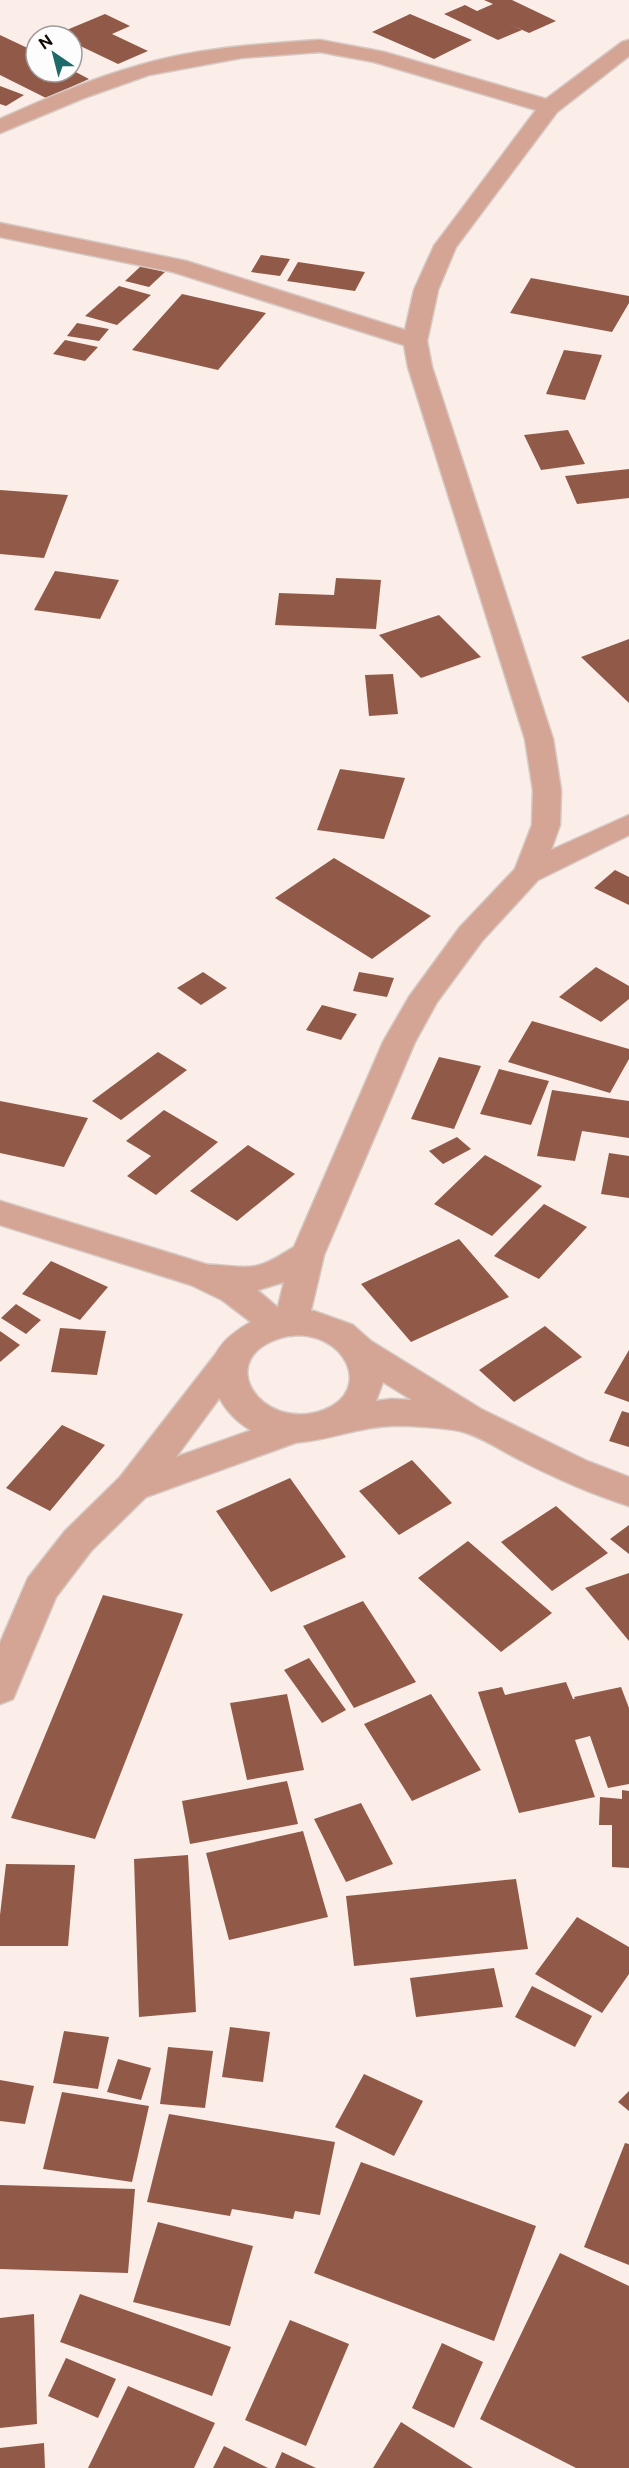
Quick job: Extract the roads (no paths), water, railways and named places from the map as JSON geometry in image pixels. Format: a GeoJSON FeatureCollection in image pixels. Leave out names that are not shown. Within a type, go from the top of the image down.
{"type":"FeatureCollection","features":[{"type":"Feature","properties":{"kind":"street"},"geometry":{"type":"LineString","coordinates":[[0,127],[76,93],[145,70],[241,52],[320,46],[377,56],[549,107]]}},
{"type":"Feature","properties":{"kind":"street"},"geometry":{"type":"LineString","coordinates":[[528,873],[546,825],[547,790],[539,739],[423,378],[415,341],[426,290],[445,246],[549,107],[629,46]]}},
{"type":"Feature","properties":{"kind":"street"},"geometry":{"type":"LineString","coordinates":[[0,230],[178,266],[415,341]]}},
{"type":"Feature","properties":{"kind":"street"},"geometry":{"type":"LineString","coordinates":[[284,1325],[307,1255],[386,1070],[424,997],[471,934],[528,873],[629,824]]}},
{"type":"Feature","properties":{"kind":"street"},"geometry":{"type":"LineString","coordinates":[[0,1213],[203,1276],[227,1287],[284,1325]]}},
{"type":"Feature","properties":{"kind":"street"},"geometry":{"type":"LineString","coordinates":[[203,1276],[255,1279],[280,1271],[307,1255]]}},
{"type":"Feature","properties":{"kind":"street"},"geometry":{"type":"LineString","coordinates":[[0,1688],[41,1589],[78,1541],[133,1487],[237,1351],[251,1337],[270,1327],[314,1324],[335,1330],[352,1341],[363,1356],[367,1373],[365,1390],[355,1407],[339,1419]]}},
{"type":"Feature","properties":{"kind":"street"},"geometry":{"type":"LineString","coordinates":[[358,1350],[469,1419],[574,1471],[629,1492]]}},
{"type":"Feature","properties":{"kind":"street"},"geometry":{"type":"LineString","coordinates":[[237,1351],[229,1367],[229,1385],[237,1402],[251,1415],[270,1425],[294,1429],[317,1427],[339,1419],[391,1412],[469,1419]]}},
{"type":"Feature","properties":{"kind":"street"},"geometry":{"type":"LineString","coordinates":[[133,1487],[294,1429]]}}]}
